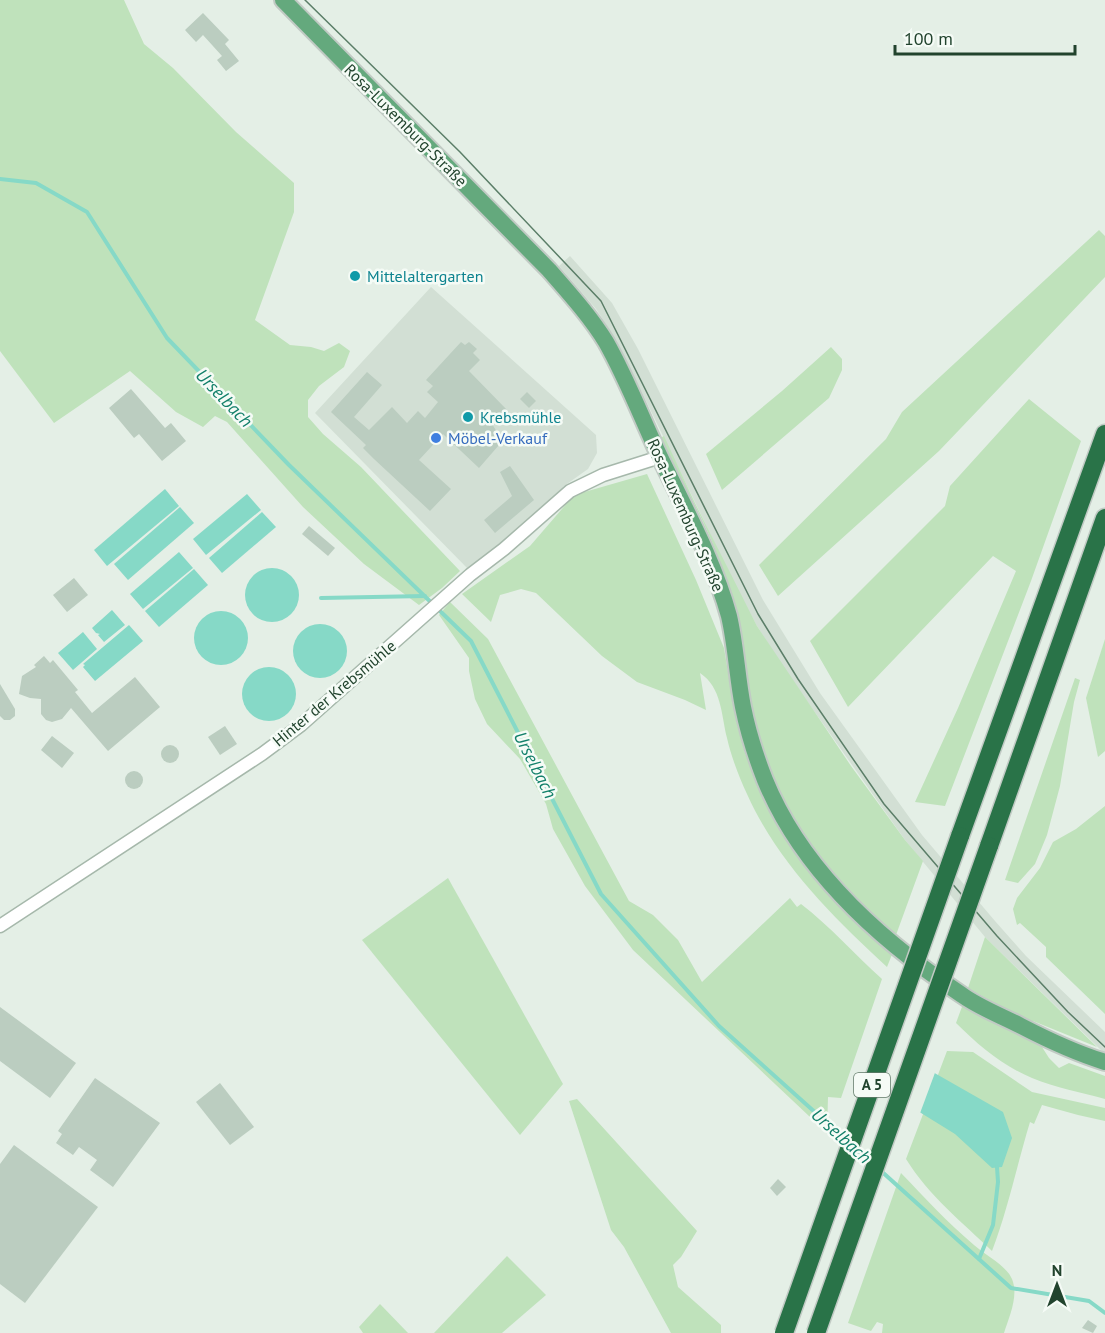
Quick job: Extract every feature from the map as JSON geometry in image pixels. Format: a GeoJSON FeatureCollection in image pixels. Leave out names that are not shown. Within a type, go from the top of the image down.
{"type":"FeatureCollection","features":[{"type":"Feature","properties":{"kind":"highway","name":"A 5"},"geometry":{"type":"LineString","coordinates":[[784,1333],[1105,434]]}},
{"type":"Feature","properties":{"kind":"highway","name":"A 5"},"geometry":{"type":"LineString","coordinates":[[816,1333],[1105,518]]}},
{"type":"Feature","properties":{"kind":"main road","name":"Rosa-Luxemburg-Straße"},"geometry":{"type":"LineString","coordinates":[[283,0],[501,221],[582,307],[604,340],[621,371],[716,577],[729,618],[743,707],[753,746],[762,773],[786,823],[804,849],[837,890],[892,944],[964,997],[1049,1040],[1105,1062]]}},
{"type":"Feature","properties":{"kind":"street","name":"Hinter der Krebsmühle"},"geometry":{"type":"LineString","coordinates":[[0,926],[301,725],[470,575],[504,549],[570,491],[596,478],[660,457]]}},
{"type":"Feature","properties":{"kind":"shaded area"},"geometry":{"type":"Polygon","coordinates":[[[570,256],[612,303],[638,349],[763,600],[820,693],[922,835],[1026,956],[1105,1032],[1105,1054],[985,937],[905,840],[785,670],[737,589],[617,341],[596,309],[559,266],[570,256]]]}},
{"type":"Feature","properties":{"kind":"shaded area","name":"Krebsmühle"},"geometry":{"type":"Polygon","coordinates":[[[431,287],[596,435],[597,453],[588,469],[564,486],[538,512],[469,570],[315,413],[431,287]]]}},
{"type":"Feature","properties":{"kind":"green space"},"geometry":{"type":"Polygon","coordinates":[[[0,0],[124,0],[144,44],[173,68],[236,132],[294,183],[294,212],[255,320],[290,345],[324,351],[339,343],[350,351],[344,367],[319,386],[308,400],[308,417],[323,434],[361,467],[460,571],[419,605],[364,564],[303,507],[227,422],[215,416],[203,427],[176,412],[130,371],[54,423],[0,351],[0,0]]]}},
{"type":"Feature","properties":{"kind":"green space"},"geometry":{"type":"Polygon","coordinates":[[[1099,230],[1105,236],[1105,277],[939,451],[778,596],[759,565],[886,439],[902,412],[1099,230]]]}},
{"type":"Feature","properties":{"kind":"green space"},"geometry":{"type":"Polygon","coordinates":[[[831,347],[842,359],[842,370],[829,398],[722,490],[706,454],[831,347]]]}},
{"type":"Feature","properties":{"kind":"green space"},"geometry":{"type":"Polygon","coordinates":[[[1029,399],[1081,441],[1031,581],[945,806],[915,802],[1016,571],[993,556],[848,707],[810,641],[945,506],[950,486],[1029,399]]]}},
{"type":"Feature","properties":{"kind":"green space"},"geometry":{"type":"Polygon","coordinates":[[[664,436],[757,626],[851,766],[923,861],[896,935],[829,867],[792,817],[777,789],[764,760],[755,729],[734,612],[724,575],[700,515],[660,438],[664,436]]]}},
{"type":"Feature","properties":{"kind":"green space"},"geometry":{"type":"Polygon","coordinates":[[[647,474],[696,580],[724,648],[736,720],[745,753],[760,790],[784,834],[893,952],[887,967],[827,908],[790,866],[774,843],[741,781],[729,745],[720,702],[707,679],[700,673],[706,710],[637,682],[602,656],[536,593],[521,589],[500,595],[491,622],[462,594],[530,546],[574,495],[647,474]]]}},
{"type":"Feature","properties":{"kind":"green space"},"geometry":{"type":"Polygon","coordinates":[[[450,602],[488,639],[629,901],[653,915],[678,940],[702,982],[790,898],[797,907],[801,904],[822,922],[882,979],[841,1098],[828,1097],[827,1133],[633,950],[585,886],[553,829],[546,804],[520,759],[487,724],[475,699],[469,671],[469,658],[439,615],[450,602]]]}},
{"type":"Feature","properties":{"kind":"green space"},"geometry":{"type":"Polygon","coordinates":[[[1105,639],[1105,751],[1098,757],[1086,698],[1105,639]]]}},
{"type":"Feature","properties":{"kind":"green space"},"geometry":{"type":"Polygon","coordinates":[[[1075,678],[1080,680],[1074,702],[1060,786],[1047,835],[1035,864],[1018,883],[1005,880],[1075,678]]]}},
{"type":"Feature","properties":{"kind":"green space"},"geometry":{"type":"Polygon","coordinates":[[[1105,806],[1105,1014],[1046,957],[1046,947],[1020,923],[1017,925],[1013,909],[1017,898],[1040,868],[1053,842],[1076,829],[1105,806]]]}},
{"type":"Feature","properties":{"kind":"green space"},"geometry":{"type":"Polygon","coordinates":[[[448,878],[563,1084],[520,1135],[362,940],[448,878]]]}},
{"type":"Feature","properties":{"kind":"green space"},"geometry":{"type":"Polygon","coordinates":[[[985,937],[1097,1047],[1033,1021],[1031,1024],[968,988],[985,937]]]}},
{"type":"Feature","properties":{"kind":"green space"},"geometry":{"type":"Polygon","coordinates":[[[963,1004],[979,1015],[1042,1047],[1059,1068],[1069,1063],[1105,1076],[1105,1099],[1041,1081],[1001,1061],[956,1023],[963,1004]]]}},
{"type":"Feature","properties":{"kind":"green space"},"geometry":{"type":"Polygon","coordinates":[[[947,1051],[973,1052],[1032,1092],[1105,1108],[1105,1121],[1042,1105],[1034,1124],[1030,1122],[992,1251],[935,1197],[906,1159],[947,1051]]]}},
{"type":"Feature","properties":{"kind":"green space"},"geometry":{"type":"Polygon","coordinates":[[[577,1099],[697,1231],[681,1257],[673,1265],[678,1287],[721,1325],[721,1333],[671,1333],[624,1247],[611,1230],[569,1101],[577,1099]]]}},
{"type":"Feature","properties":{"kind":"green space"},"geometry":{"type":"Polygon","coordinates":[[[901,1173],[955,1228],[1009,1274],[1014,1286],[1014,1299],[1004,1333],[882,1333],[883,1324],[877,1322],[871,1331],[848,1323],[901,1173]]]}},
{"type":"Feature","properties":{"kind":"green space"},"geometry":{"type":"Polygon","coordinates":[[[507,1256],[546,1295],[502,1333],[434,1333],[507,1256]]]}},
{"type":"Feature","properties":{"kind":"green space"},"geometry":{"type":"Polygon","coordinates":[[[380,1304],[408,1333],[363,1333],[359,1327],[380,1304]]]}},
{"type":"Feature","properties":{"kind":"water"},"geometry":{"type":"Polygon","coordinates":[[[165,489],[179,506],[107,566],[94,550],[165,489]]]}},
{"type":"Feature","properties":{"kind":"water"},"geometry":{"type":"Polygon","coordinates":[[[247,494],[261,510],[206,555],[193,539],[247,494]]]}},
{"type":"Feature","properties":{"kind":"water"},"geometry":{"type":"Polygon","coordinates":[[[180,507],[194,523],[128,580],[114,564],[180,507]]]}},
{"type":"Feature","properties":{"kind":"water"},"geometry":{"type":"Polygon","coordinates":[[[262,512],[276,527],[222,573],[209,558],[262,512]]]}},
{"type":"Feature","properties":{"kind":"water"},"geometry":{"type":"Polygon","coordinates":[[[179,552],[193,568],[143,609],[130,594],[179,552]]]}},
{"type":"Feature","properties":{"kind":"water"},"geometry":{"type":"Polygon","coordinates":[[[267,568],[277,568],[287,572],[295,580],[299,595],[295,610],[287,618],[277,622],[267,622],[257,618],[249,610],[245,600],[245,590],[249,580],[257,572],[267,568]]]}},
{"type":"Feature","properties":{"kind":"water"},"geometry":{"type":"Polygon","coordinates":[[[194,569],[208,585],[159,627],[145,611],[194,569]]]}},
{"type":"Feature","properties":{"kind":"water"},"geometry":{"type":"Polygon","coordinates":[[[112,610],[125,625],[104,642],[98,635],[100,634],[92,628],[112,610]]]}},
{"type":"Feature","properties":{"kind":"water"},"geometry":{"type":"Polygon","coordinates":[[[216,611],[226,611],[240,619],[246,628],[248,638],[246,648],[240,657],[226,665],[216,665],[199,653],[194,643],[194,633],[206,616],[216,611]]]}},
{"type":"Feature","properties":{"kind":"water"},"geometry":{"type":"Polygon","coordinates":[[[320,624],[330,626],[339,632],[345,641],[347,651],[345,661],[339,670],[330,676],[320,678],[310,676],[301,670],[295,661],[293,651],[295,641],[301,632],[310,626],[320,624]]]}},
{"type":"Feature","properties":{"kind":"water"},"geometry":{"type":"Polygon","coordinates":[[[129,625],[143,641],[95,681],[83,664],[129,625]]]}},
{"type":"Feature","properties":{"kind":"water"},"geometry":{"type":"Polygon","coordinates":[[[83,632],[97,649],[73,670],[58,653],[83,632]]]}},
{"type":"Feature","properties":{"kind":"water"},"geometry":{"type":"Polygon","coordinates":[[[264,667],[274,667],[284,671],[292,679],[296,694],[292,709],[284,717],[274,721],[264,721],[254,717],[246,709],[242,699],[242,689],[246,679],[254,671],[264,667]]]}},
{"type":"Feature","properties":{"kind":"water"},"geometry":{"type":"Polygon","coordinates":[[[924,1067],[1003,1112],[1012,1138],[1002,1167],[992,1168],[955,1134],[879,1087],[924,1067]]]}},
{"type":"Feature","properties":{"kind":"pier"},"geometry":{"type":"Polygon","coordinates":[[[881,1064],[924,1064],[936,1070],[919,1116],[877,1090],[881,1064]]]}},
{"type":"Feature","properties":{"kind":"building"},"geometry":{"type":"Polygon","coordinates":[[[203,13],[229,40],[225,44],[239,61],[226,71],[217,60],[222,56],[203,35],[196,42],[185,30],[203,13]]]}},
{"type":"Feature","properties":{"kind":"building"},"geometry":{"type":"Polygon","coordinates":[[[461,342],[465,345],[469,342],[477,349],[473,353],[480,360],[469,371],[508,411],[492,424],[497,432],[499,445],[479,468],[443,434],[419,460],[451,489],[430,511],[363,448],[366,445],[331,412],[367,372],[382,385],[354,417],[369,430],[392,407],[407,423],[418,411],[425,418],[438,402],[427,392],[433,386],[426,380],[461,342]]]}},
{"type":"Feature","properties":{"kind":"building"},"geometry":{"type":"Polygon","coordinates":[[[131,389],[165,428],[171,423],[186,441],[162,461],[139,434],[134,438],[109,408],[131,389]]]}},
{"type":"Feature","properties":{"kind":"building"},"geometry":{"type":"Polygon","coordinates":[[[527,392],[536,401],[529,408],[520,399],[527,392]]]}},
{"type":"Feature","properties":{"kind":"building"},"geometry":{"type":"Polygon","coordinates":[[[510,466],[534,500],[495,533],[484,520],[512,496],[500,472],[510,466]]]}},
{"type":"Feature","properties":{"kind":"building"},"geometry":{"type":"Polygon","coordinates":[[[309,526],[335,548],[328,556],[302,534],[309,526]]]}},
{"type":"Feature","properties":{"kind":"building"},"geometry":{"type":"Polygon","coordinates":[[[74,578],[88,595],[67,612],[53,595],[74,578]]]}},
{"type":"Feature","properties":{"kind":"building"},"geometry":{"type":"Polygon","coordinates":[[[44,656],[50,663],[53,660],[78,690],[75,692],[92,713],[135,677],[160,707],[108,751],[71,708],[62,719],[52,722],[46,720],[41,714],[41,699],[19,694],[22,676],[36,667],[34,665],[44,656]]]}},
{"type":"Feature","properties":{"kind":"building"},"geometry":{"type":"Polygon","coordinates":[[[0,684],[15,709],[15,716],[10,720],[4,720],[0,716],[0,684]]]}},
{"type":"Feature","properties":{"kind":"building"},"geometry":{"type":"Polygon","coordinates":[[[225,726],[237,744],[220,755],[208,737],[225,726]]]}},
{"type":"Feature","properties":{"kind":"building"},"geometry":{"type":"Polygon","coordinates":[[[52,736],[74,753],[62,768],[41,750],[52,736]]]}},
{"type":"Feature","properties":{"kind":"building"},"geometry":{"type":"Polygon","coordinates":[[[170,745],[176,748],[179,754],[176,760],[170,763],[164,760],[161,754],[164,748],[170,745]]]}},
{"type":"Feature","properties":{"kind":"building"},"geometry":{"type":"Polygon","coordinates":[[[134,771],[140,774],[143,780],[140,786],[134,789],[128,786],[125,780],[128,774],[134,771]]]}},
{"type":"Feature","properties":{"kind":"building"},"geometry":{"type":"Polygon","coordinates":[[[0,1007],[76,1063],[50,1098],[0,1061],[0,1007]]]}},
{"type":"Feature","properties":{"kind":"building"},"geometry":{"type":"Polygon","coordinates":[[[95,1078],[160,1123],[113,1187],[90,1170],[97,1160],[79,1147],[73,1155],[56,1143],[62,1134],[58,1131],[95,1078]]]}},
{"type":"Feature","properties":{"kind":"building"},"geometry":{"type":"Polygon","coordinates":[[[220,1083],[254,1127],[230,1145],[196,1102],[220,1083]]]}},
{"type":"Feature","properties":{"kind":"building"},"geometry":{"type":"Polygon","coordinates":[[[14,1145],[98,1207],[25,1303],[0,1284],[0,1164],[14,1145]]]}},
{"type":"Feature","properties":{"kind":"building"},"geometry":{"type":"Polygon","coordinates":[[[778,1179],[786,1187],[777,1196],[770,1188],[778,1179]]]}},
{"type":"Feature","properties":{"kind":"building"},"geometry":{"type":"Polygon","coordinates":[[[1088,1320],[1097,1326],[1093,1333],[1082,1328],[1088,1320]]]}},
{"type":"Feature","properties":{"kind":"waterway","name":"Urselbach"},"geometry":{"type":"LineString","coordinates":[[0,179],[36,183],[87,212],[167,338],[289,465],[471,641],[601,894],[719,1026],[847,1141]]}},
{"type":"Feature","properties":{"kind":"waterway"},"geometry":{"type":"LineString","coordinates":[[321,598],[425,596]]}},
{"type":"Feature","properties":{"kind":"waterway","name":"Urselbach"},"geometry":{"type":"LineString","coordinates":[[855,1148],[870,1161]]}},
{"type":"Feature","properties":{"kind":"waterway"},"geometry":{"type":"LineString","coordinates":[[979,1259],[993,1225],[998,1182],[997,1167]]}},
{"type":"Feature","properties":{"kind":"waterway","name":"Urselbach"},"geometry":{"type":"LineString","coordinates":[[880,1170],[1011,1288],[1089,1301],[1105,1313]]}},
{"type":"Feature","properties":{"kind":"tram line"},"geometry":{"type":"LineString","coordinates":[[305,0],[460,152],[601,301],[758,614],[798,679],[884,804],[997,936],[1068,1012],[1105,1047]]}},
{"type":"Feature","properties":{"kind":"place","name":"Mittelaltergarten"},"geometry":{"type":"Point","coordinates":[355,276]}},
{"type":"Feature","properties":{"kind":"place","name":"Krebsmühle"},"geometry":{"type":"Point","coordinates":[468,417]}},
{"type":"Feature","properties":{"kind":"place","name":"Möbel-Verkauf"},"geometry":{"type":"Point","coordinates":[436,438]}}]}
